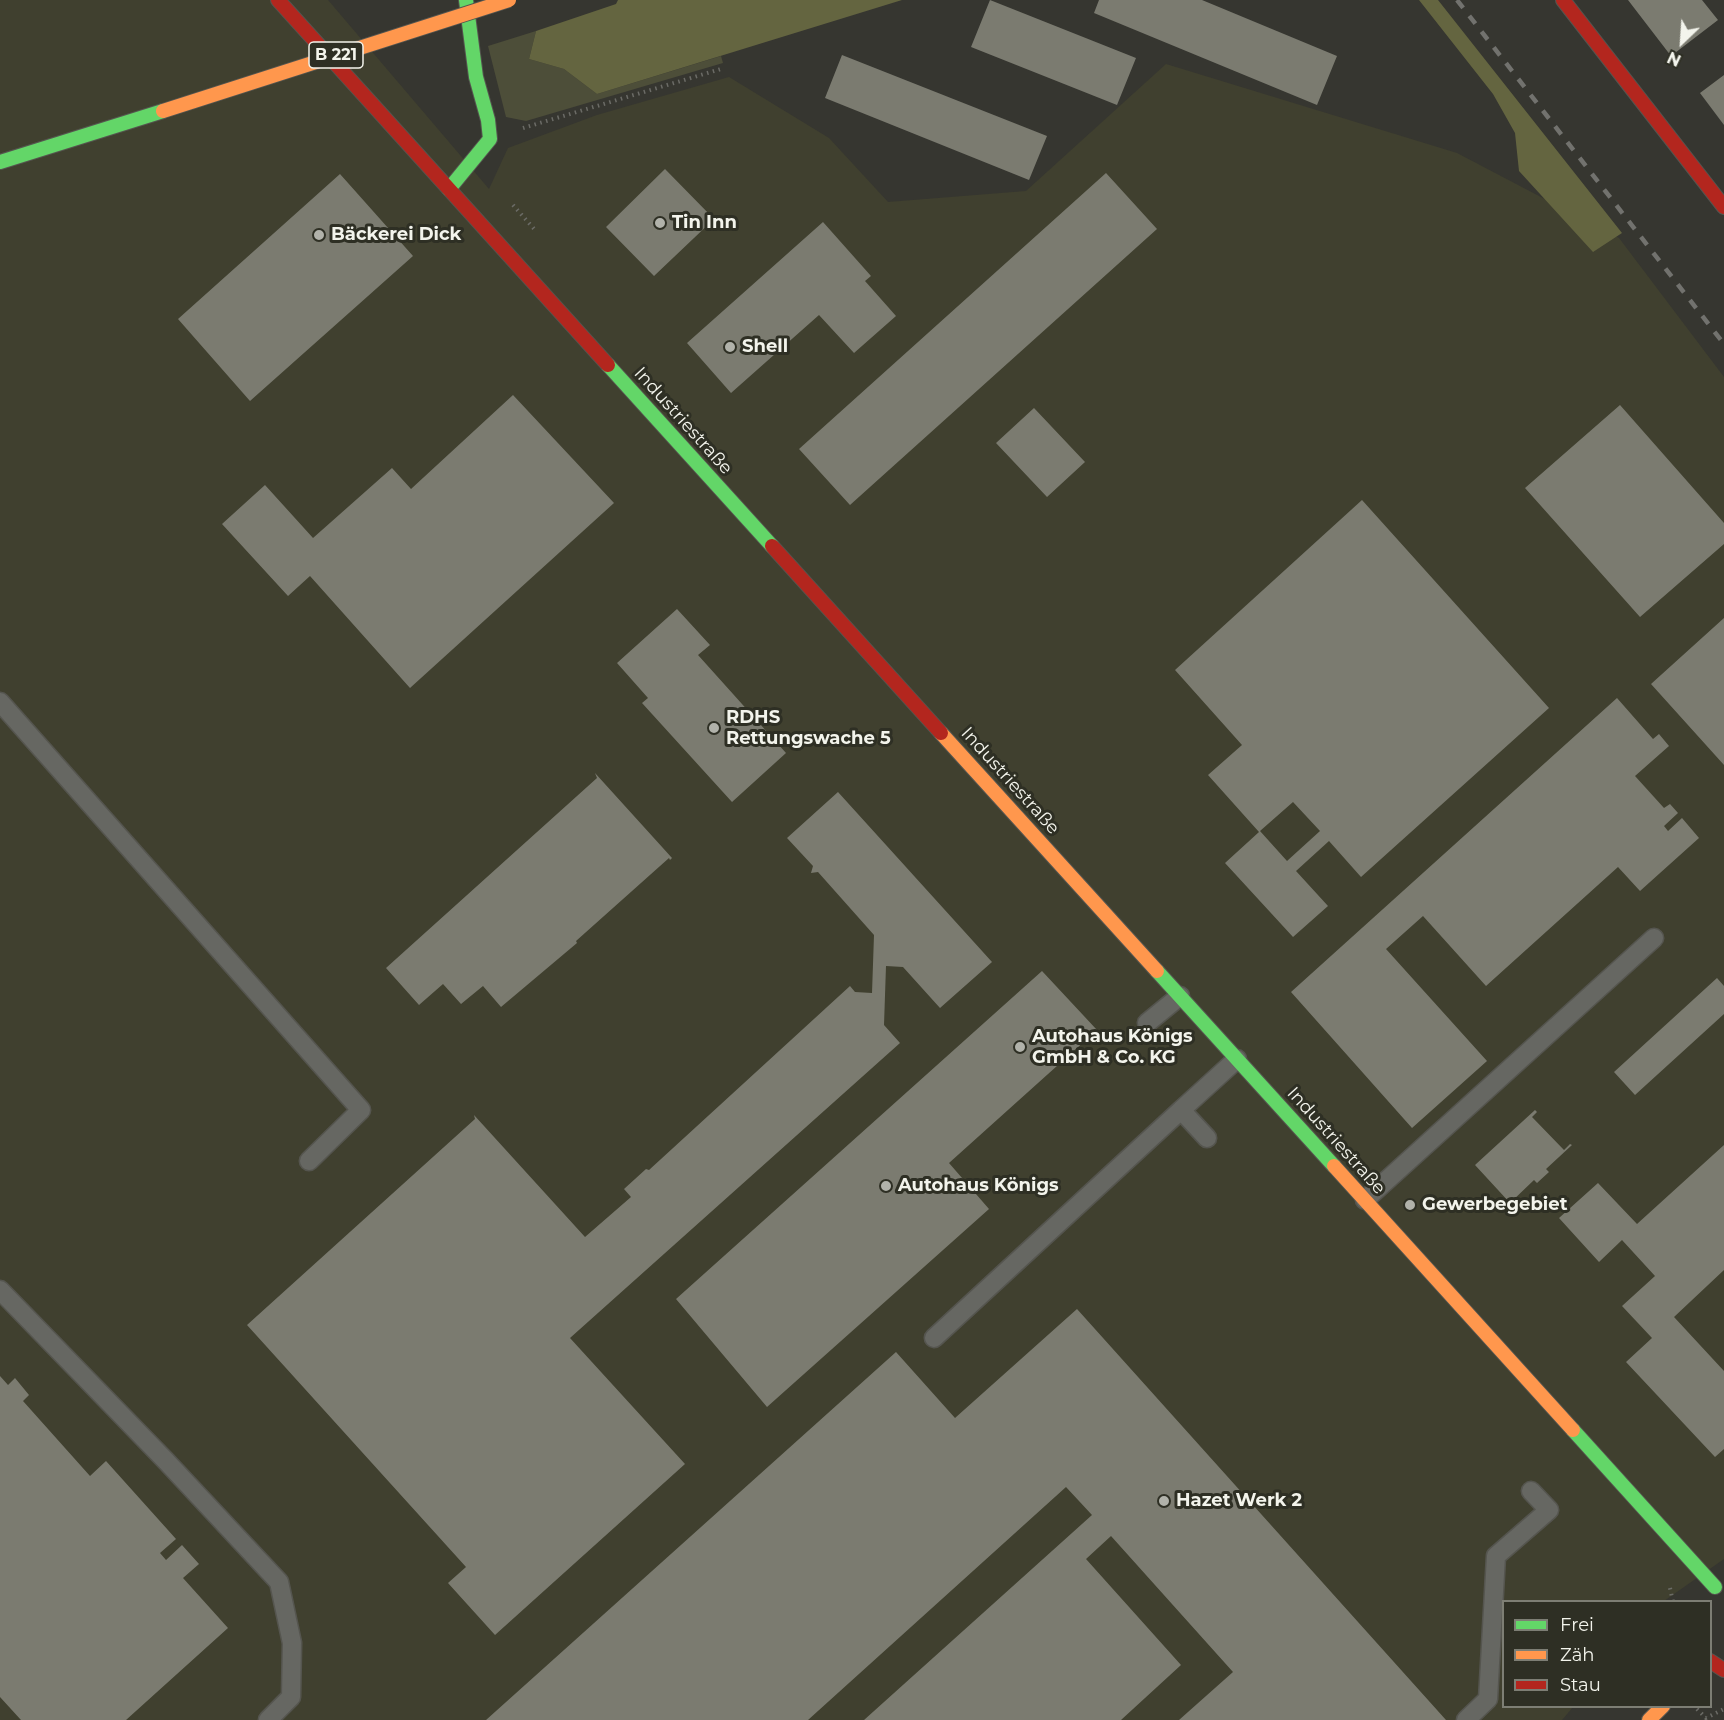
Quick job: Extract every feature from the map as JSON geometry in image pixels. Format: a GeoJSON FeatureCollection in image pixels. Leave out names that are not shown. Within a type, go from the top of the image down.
{"type":"FeatureCollection","features":[{"type":"Feature","properties":{"kind":"street","name":"Industriestraße"},"geometry":{"type":"LineString","coordinates":[[278,0],[1365,1200],[1720,1584]]}},
{"type":"Feature","properties":{"kind":"street"},"geometry":{"type":"LineString","coordinates":[[449,189],[490,138],[488,120],[476,77],[466,0]]}},
{"type":"Feature","properties":{"kind":"street","name":"B 221"},"geometry":{"type":"LineString","coordinates":[[0,162],[509,0]]}},
{"type":"Feature","properties":{"kind":"street"},"geometry":{"type":"LineString","coordinates":[[1563,0],[1724,207]]}},
{"type":"Feature","properties":{"kind":"street"},"geometry":{"type":"LineString","coordinates":[[1707,1600],[1720,1584]]}},
{"type":"Feature","properties":{"kind":"street"},"geometry":{"type":"LineString","coordinates":[[1649,1720],[1662,1708]]}},
{"type":"Feature","properties":{"kind":"lane"},"geometry":{"type":"LineString","coordinates":[[0,702],[361,1110],[309,1161]]}},
{"type":"Feature","properties":{"kind":"lane"},"geometry":{"type":"LineString","coordinates":[[1365,1200],[1653,938]]}},
{"type":"Feature","properties":{"kind":"lane"},"geometry":{"type":"LineString","coordinates":[[1147,1023],[1180,996]]}},
{"type":"Feature","properties":{"kind":"lane"},"geometry":{"type":"LineString","coordinates":[[934,1338],[1238,1059]]}},
{"type":"Feature","properties":{"kind":"lane"},"geometry":{"type":"LineString","coordinates":[[1182,1110],[1207,1138]]}},
{"type":"Feature","properties":{"kind":"lane"},"geometry":{"type":"LineString","coordinates":[[0,1290],[166,1461],[279,1582],[292,1643],[291,1697],[268,1720]]}},
{"type":"Feature","properties":{"kind":"lane"},"geometry":{"type":"LineString","coordinates":[[1466,1720],[1488,1699],[1496,1556],[1549,1510],[1531,1491]]}},
{"type":"Feature","properties":{"kind":"path"},"geometry":{"type":"LineString","coordinates":[[490,138],[721,69]]}},
{"type":"Feature","properties":{"kind":"path"},"geometry":{"type":"LineString","coordinates":[[1696,1708],[1706,1718],[1724,1709]]}},
{"type":"Feature","properties":{"kind":"shaded area"},"geometry":{"type":"Polygon","coordinates":[[[0,0],[328,0],[489,189],[508,148],[597,115],[729,77],[829,138],[888,202],[1026,191],[1166,64],[1457,153],[1619,238],[1724,377],[1724,1559],[1665,1600],[1502,1600],[1502,1708],[1572,1708],[1562,1720],[0,1720],[0,0]]]}},
{"type":"Feature","properties":{"kind":"shaded area"},"geometry":{"type":"Polygon","coordinates":[[[536,31],[529,59],[564,69],[597,94],[721,56],[723,63],[526,121],[506,117],[488,46],[536,31]]]}},
{"type":"Feature","properties":{"kind":"green space"},"geometry":{"type":"Polygon","coordinates":[[[618,0],[902,0],[597,94],[564,69],[529,59],[536,31],[616,4],[618,0]]]}},
{"type":"Feature","properties":{"kind":"green space"},"geometry":{"type":"Polygon","coordinates":[[[1419,0],[1438,0],[1622,233],[1593,252],[1519,171],[1515,133],[1493,94],[1419,0]]]}},
{"type":"Feature","properties":{"kind":"building"},"geometry":{"type":"Polygon","coordinates":[[[990,0],[1136,58],[1117,105],[971,47],[990,0]]]}},
{"type":"Feature","properties":{"kind":"building"},"geometry":{"type":"Polygon","coordinates":[[[1099,0],[1202,0],[1337,56],[1317,105],[1094,13],[1099,0]]]}},
{"type":"Feature","properties":{"kind":"building"},"geometry":{"type":"Polygon","coordinates":[[[1628,0],[1702,0],[1718,20],[1671,56],[1628,0]]]}},
{"type":"Feature","properties":{"kind":"building"},"geometry":{"type":"Polygon","coordinates":[[[842,55],[1047,136],[1029,180],[825,98],[842,55]]]}},
{"type":"Feature","properties":{"kind":"building"},"geometry":{"type":"Polygon","coordinates":[[[1724,75],[1724,125],[1700,93],[1724,75]]]}},
{"type":"Feature","properties":{"kind":"building","name":"Tin Inn"},"geometry":{"type":"Polygon","coordinates":[[[665,169],[714,219],[654,276],[606,227],[665,169]]]}},
{"type":"Feature","properties":{"kind":"building"},"geometry":{"type":"Polygon","coordinates":[[[1106,173],[1157,229],[850,505],[799,449],[1106,173]]]}},
{"type":"Feature","properties":{"kind":"building"},"geometry":{"type":"Polygon","coordinates":[[[340,174],[413,256],[250,401],[178,319],[340,174]]]}},
{"type":"Feature","properties":{"kind":"building"},"geometry":{"type":"Polygon","coordinates":[[[823,222],[871,276],[865,281],[896,316],[854,353],[819,315],[731,393],[687,343],[823,222]]]}},
{"type":"Feature","properties":{"kind":"building"},"geometry":{"type":"Polygon","coordinates":[[[513,395],[614,503],[410,688],[310,576],[288,596],[222,524],[265,485],[313,538],[392,468],[411,489],[513,395]]]}},
{"type":"Feature","properties":{"kind":"building"},"geometry":{"type":"Polygon","coordinates":[[[1620,405],[1724,523],[1724,544],[1640,617],[1525,488],[1620,405]]]}},
{"type":"Feature","properties":{"kind":"building"},"geometry":{"type":"Polygon","coordinates":[[[1034,408],[1085,462],[1047,497],[996,443],[1034,408]]]}},
{"type":"Feature","properties":{"kind":"building"},"geometry":{"type":"Polygon","coordinates":[[[1362,500],[1549,708],[1361,877],[1329,841],[1296,871],[1328,906],[1293,937],[1225,863],[1259,832],[1208,775],[1242,745],[1175,670],[1362,500]],[[1293,802],[1260,831],[1287,861],[1320,831],[1293,802]]]}},
{"type":"Feature","properties":{"kind":"building","name":"RDHS Rettungswache 5"},"geometry":{"type":"Polygon","coordinates":[[[677,609],[710,645],[698,655],[786,753],[732,802],[642,703],[648,698],[617,663],[677,609]]]}},
{"type":"Feature","properties":{"kind":"building"},"geometry":{"type":"Polygon","coordinates":[[[1724,618],[1724,765],[1651,684],[1724,618]]]}},
{"type":"Feature","properties":{"kind":"building"},"geometry":{"type":"Polygon","coordinates":[[[1617,698],[1653,739],[1659,734],[1669,746],[1635,776],[1664,808],[1670,804],[1678,813],[1664,826],[1668,831],[1682,818],[1699,838],[1640,891],[1618,867],[1486,986],[1423,916],[1386,949],[1487,1061],[1412,1128],[1291,992],[1617,698]]]}},
{"type":"Feature","properties":{"kind":"building"},"geometry":{"type":"Polygon","coordinates":[[[595,773],[672,858],[670,860],[669,858],[576,941],[577,943],[501,1007],[483,986],[461,1004],[443,984],[419,1005],[386,968],[597,778],[595,773]]]}},
{"type":"Feature","properties":{"kind":"building"},"geometry":{"type":"Polygon","coordinates":[[[838,792],[992,962],[940,1008],[903,967],[886,966],[884,1025],[900,1043],[570,1338],[685,1464],[495,1635],[448,1583],[466,1567],[247,1325],[475,1119],[474,1115],[585,1237],[631,1197],[624,1189],[646,1169],[649,1170],[850,986],[855,992],[872,993],[874,935],[818,872],[811,873],[813,866],[787,838],[838,792]]]}},
{"type":"Feature","properties":{"kind":"building","name":"Autohaus Königs"},"geometry":{"type":"Polygon","coordinates":[[[1042,971],[1097,1030],[949,1163],[989,1209],[767,1407],[676,1299],[1042,971]]]}},
{"type":"Feature","properties":{"kind":"building"},"geometry":{"type":"Polygon","coordinates":[[[1717,978],[1724,986],[1724,1014],[1635,1095],[1614,1072],[1717,978]]]}},
{"type":"Feature","properties":{"kind":"building"},"geometry":{"type":"Polygon","coordinates":[[[1535,1110],[1537,1112],[1532,1117],[1564,1150],[1570,1144],[1572,1145],[1546,1169],[1549,1172],[1537,1183],[1534,1180],[1510,1203],[1475,1165],[1535,1110]]]}},
{"type":"Feature","properties":{"kind":"building"},"geometry":{"type":"Polygon","coordinates":[[[1724,1145],[1724,1270],[1674,1317],[1724,1371],[1724,1449],[1715,1457],[1626,1362],[1652,1338],[1622,1306],[1655,1276],[1622,1240],[1599,1262],[1559,1218],[1598,1183],[1637,1224],[1724,1145]]]}},
{"type":"Feature","properties":{"kind":"building"},"geometry":{"type":"Polygon","coordinates":[[[1077,1309],[1446,1720],[1179,1720],[1233,1672],[1111,1536],[1086,1559],[1181,1665],[1121,1720],[864,1720],[1092,1515],[1066,1487],[808,1720],[486,1720],[896,1352],[955,1418],[1077,1309]]]}},
{"type":"Feature","properties":{"kind":"building"},"geometry":{"type":"Polygon","coordinates":[[[0,1376],[8,1385],[15,1378],[29,1395],[23,1401],[90,1476],[106,1461],[176,1539],[160,1553],[166,1560],[182,1545],[199,1564],[183,1578],[228,1628],[126,1720],[21,1720],[0,1697],[0,1376]]]}},
{"type":"Feature","properties":{"kind":"railway"},"geometry":{"type":"LineString","coordinates":[[1457,0],[1724,344]]}},
{"type":"Feature","properties":{"kind":"traffic: fast"},"geometry":{"type":"LineString","coordinates":[[449,189],[490,139],[488,120],[476,77],[466,0]]}},
{"type":"Feature","properties":{"kind":"traffic: fast"},"geometry":{"type":"LineString","coordinates":[[0,162],[163,111]]}},
{"type":"Feature","properties":{"kind":"traffic: fast"},"geometry":{"type":"LineString","coordinates":[[608,365],[772,546]]}},
{"type":"Feature","properties":{"kind":"traffic: fast"},"geometry":{"type":"LineString","coordinates":[[1157,971],[1334,1166]]}},
{"type":"Feature","properties":{"kind":"traffic: fast"},"geometry":{"type":"LineString","coordinates":[[1573,1430],[1715,1587]]}},
{"type":"Feature","properties":{"kind":"traffic: slow"},"geometry":{"type":"LineString","coordinates":[[163,111],[509,0]]}},
{"type":"Feature","properties":{"kind":"traffic: slow"},"geometry":{"type":"LineString","coordinates":[[941,733],[1157,971]]}},
{"type":"Feature","properties":{"kind":"traffic: slow"},"geometry":{"type":"LineString","coordinates":[[1334,1166],[1573,1430]]}},
{"type":"Feature","properties":{"kind":"traffic: slow"},"geometry":{"type":"LineString","coordinates":[[1649,1720],[1661,1708]]}},
{"type":"Feature","properties":{"kind":"traffic: jam"},"geometry":{"type":"LineString","coordinates":[[278,0],[608,365]]}},
{"type":"Feature","properties":{"kind":"traffic: jam"},"geometry":{"type":"LineString","coordinates":[[1563,0],[1724,207]]}},
{"type":"Feature","properties":{"kind":"traffic: jam"},"geometry":{"type":"LineString","coordinates":[[772,546],[941,733]]}},
{"type":"Feature","properties":{"kind":"traffic: jam"},"geometry":{"type":"LineString","coordinates":[[1712,1662],[1724,1670]]}},
{"type":"Feature","properties":{"kind":"place","name":"Tin Inn"},"geometry":{"type":"Point","coordinates":[660,223]}},
{"type":"Feature","properties":{"kind":"place","name":"Bäckerei Dick"},"geometry":{"type":"Point","coordinates":[319,235]}},
{"type":"Feature","properties":{"kind":"place","name":"Shell"},"geometry":{"type":"Point","coordinates":[730,347]}},
{"type":"Feature","properties":{"kind":"place","name":"RDHS Rettungswache 5"},"geometry":{"type":"Point","coordinates":[714,728]}},
{"type":"Feature","properties":{"kind":"place","name":"Autohaus Königs GmbH & Co. KG"},"geometry":{"type":"Point","coordinates":[1020,1047]}},
{"type":"Feature","properties":{"kind":"place","name":"Autohaus Königs"},"geometry":{"type":"Point","coordinates":[886,1186]}},
{"type":"Feature","properties":{"kind":"place","name":"Gewerbegebiet"},"geometry":{"type":"Point","coordinates":[1410,1205]}},
{"type":"Feature","properties":{"kind":"place","name":"Hazet Werk 2"},"geometry":{"type":"Point","coordinates":[1164,1501]}}]}
